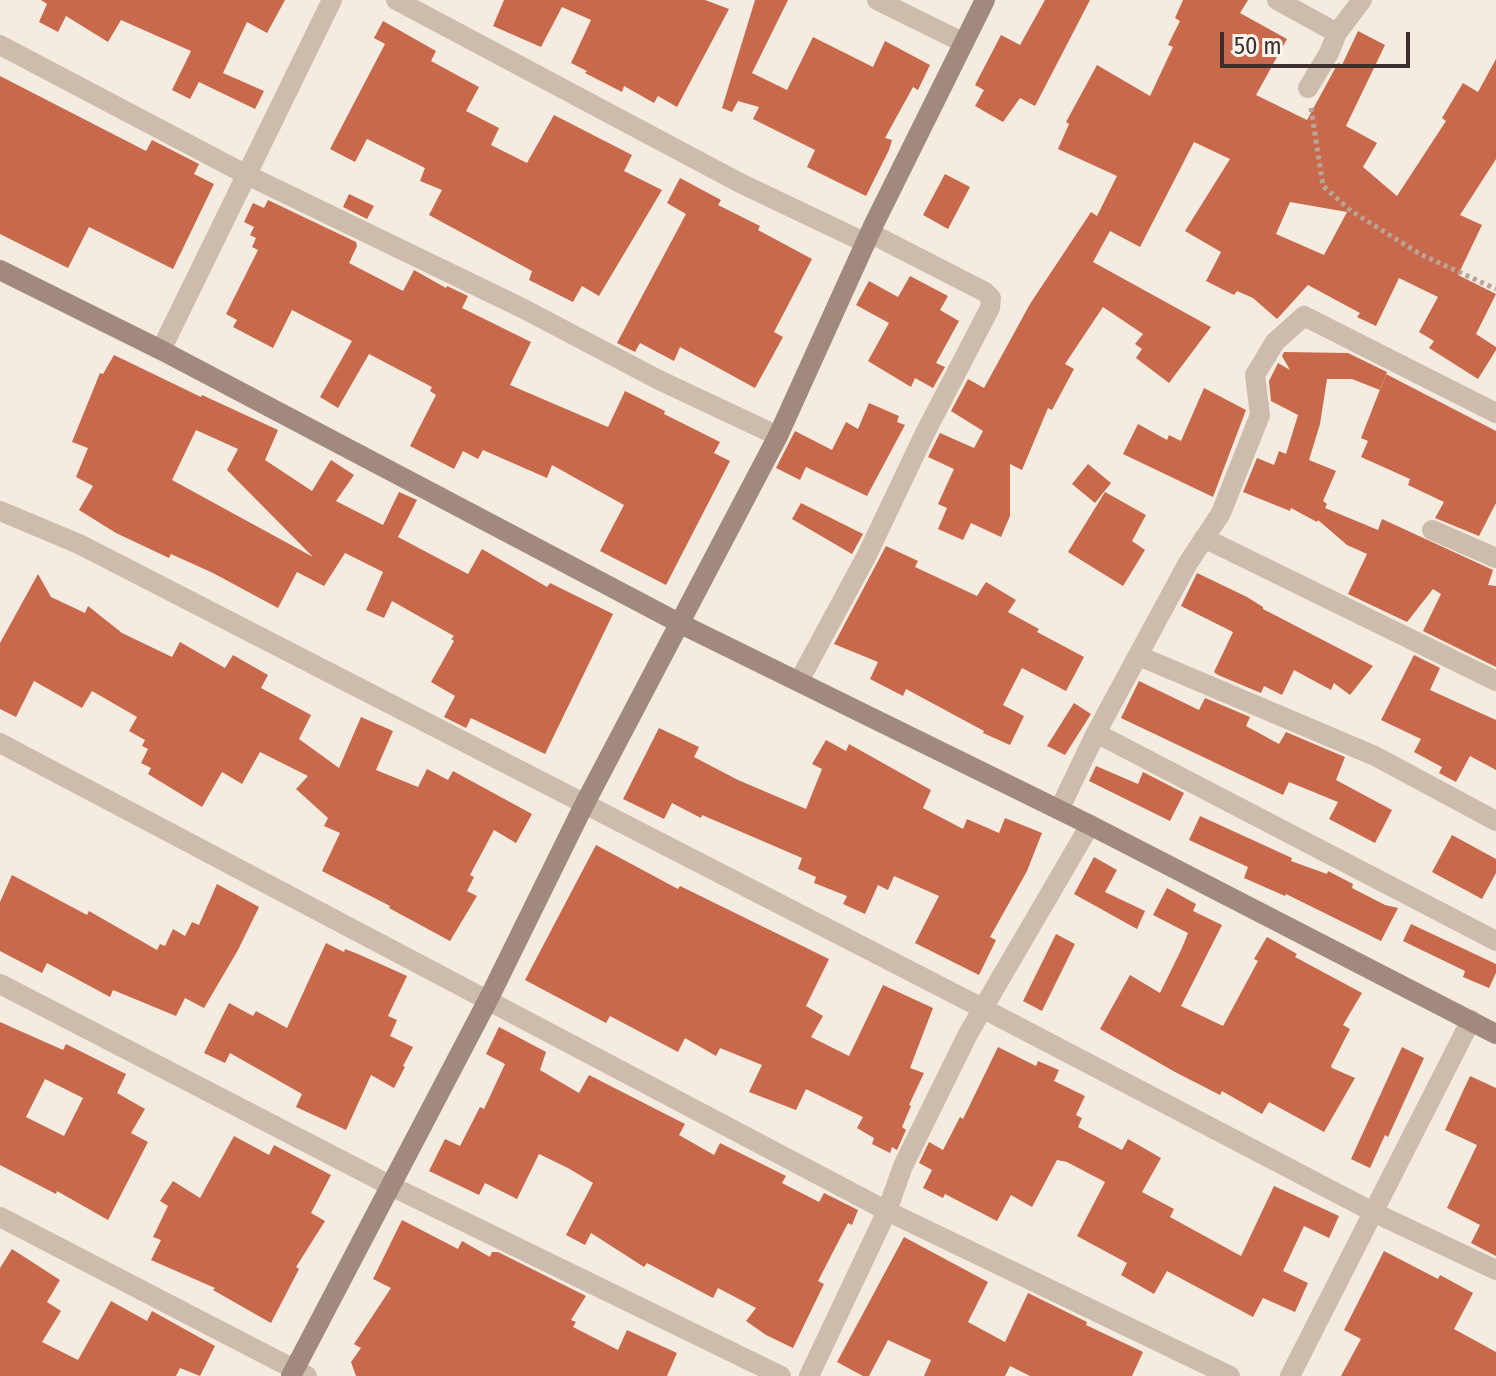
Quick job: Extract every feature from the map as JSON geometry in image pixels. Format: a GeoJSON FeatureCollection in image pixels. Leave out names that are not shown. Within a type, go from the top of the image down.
{"type":"FeatureCollection","features":[{"type":"Feature","properties":{"kind":"street"},"geometry":{"type":"LineString","coordinates":[[161,350],[332,0]]}},
{"type":"Feature","properties":{"kind":"street"},"geometry":{"type":"LineString","coordinates":[[396,0],[740,183],[868,238],[985,292],[991,298],[990,308],[925,433],[867,555],[799,681]]}},
{"type":"Feature","properties":{"kind":"street"},"geometry":{"type":"LineString","coordinates":[[877,0],[964,43]]}},
{"type":"Feature","properties":{"kind":"street"},"geometry":{"type":"LineString","coordinates":[[0,1217],[298,1374],[584,805],[778,436],[868,238],[985,0]]}},
{"type":"Feature","properties":{"kind":"street"},"geometry":{"type":"LineString","coordinates":[[1277,0],[1337,33]]}},
{"type":"Feature","properties":{"kind":"street"},"geometry":{"type":"LineString","coordinates":[[1308,88],[1337,33],[1362,0]]}},
{"type":"Feature","properties":{"kind":"street"},"geometry":{"type":"LineString","coordinates":[[0,45],[245,174],[778,436]]}},
{"type":"Feature","properties":{"kind":"street"},"geometry":{"type":"LineString","coordinates":[[0,270],[161,350],[681,624],[1090,825],[1496,1034]]}},
{"type":"Feature","properties":{"kind":"street"},"geometry":{"type":"LineString","coordinates":[[1059,810],[1096,733],[1204,538],[1221,513],[1260,415],[1255,375],[1275,342],[1304,316],[1496,413]]}},
{"type":"Feature","properties":{"kind":"street"},"geometry":{"type":"LineString","coordinates":[[3,519],[79,544],[1373,1212],[1496,1270]]}},
{"type":"Feature","properties":{"kind":"street"},"geometry":{"type":"LineString","coordinates":[[1432,530],[1496,558]]}},
{"type":"Feature","properties":{"kind":"street"},"geometry":{"type":"LineString","coordinates":[[1204,538],[1496,681]]}},
{"type":"Feature","properties":{"kind":"street"},"geometry":{"type":"LineString","coordinates":[[1139,656],[1375,756],[1496,821]]}},
{"type":"Feature","properties":{"kind":"street"},"geometry":{"type":"LineString","coordinates":[[1096,733],[1496,941]]}},
{"type":"Feature","properties":{"kind":"street"},"geometry":{"type":"LineString","coordinates":[[0,743],[887,1211],[1230,1376]]}},
{"type":"Feature","properties":{"kind":"street"},"geometry":{"type":"LineString","coordinates":[[809,1376],[887,1211],[903,1166],[968,1034],[1090,825]]}},
{"type":"Feature","properties":{"kind":"street"},"geometry":{"type":"LineString","coordinates":[[0,984],[391,1186],[781,1376]]}},
{"type":"Feature","properties":{"kind":"street"},"geometry":{"type":"LineString","coordinates":[[1290,1376],[1471,1020]]}},
{"type":"Feature","properties":{"kind":"path"},"geometry":{"type":"LineString","coordinates":[[1308,88],[1323,186],[1351,211],[1420,254],[1496,289]]}},
{"type":"Feature","properties":{"kind":"building"},"geometry":{"type":"Polygon","coordinates":[[[41,0],[285,0],[267,33],[247,22],[223,73],[264,91],[255,109],[199,82],[190,99],[172,90],[191,51],[121,20],[108,42],[66,16],[58,32],[39,22],[47,4],[41,0]]]}},
{"type":"Feature","properties":{"kind":"building"},"geometry":{"type":"Polygon","coordinates":[[[504,0],[705,0],[729,9],[677,107],[658,96],[654,103],[624,86],[622,92],[571,63],[591,20],[562,7],[541,47],[493,26],[504,0]]]}},
{"type":"Feature","properties":{"kind":"building"},"geometry":{"type":"Polygon","coordinates":[[[755,0],[788,0],[752,73],[787,90],[813,37],[873,67],[885,41],[930,65],[918,90],[913,87],[885,138],[892,140],[889,150],[866,196],[807,167],[815,150],[753,119],[759,107],[738,101],[732,112],[722,108],[755,0]]]}},
{"type":"Feature","properties":{"kind":"building"},"geometry":{"type":"Polygon","coordinates":[[[1045,0],[1090,0],[1035,106],[1020,98],[1003,122],[975,106],[984,90],[975,85],[1001,35],[1020,45],[1045,0]]]}},
{"type":"Feature","properties":{"kind":"building"},"geometry":{"type":"Polygon","coordinates":[[[1183,0],[1248,0],[1240,13],[1287,39],[1256,95],[1307,120],[1338,63],[1342,65],[1358,31],[1385,45],[1346,126],[1377,143],[1363,167],[1397,196],[1446,121],[1442,118],[1463,83],[1478,92],[1496,59],[1496,159],[1460,215],[1482,225],[1458,275],[1496,294],[1476,334],[1496,350],[1478,379],[1429,348],[1434,341],[1419,332],[1438,297],[1399,278],[1376,326],[1357,317],[1360,313],[1308,285],[1277,319],[1253,298],[1237,291],[1234,295],[1206,281],[1221,252],[1185,231],[1230,159],[1194,142],[1140,247],[1110,231],[1093,262],[1211,327],[1169,383],[1136,358],[1142,349],[1135,344],[1143,334],[1103,307],[1065,364],[1074,369],[1052,410],[1048,408],[1022,470],[1010,464],[1010,516],[1001,537],[971,523],[963,540],[938,529],[947,508],[938,504],[954,469],[928,457],[940,433],[974,448],[983,431],[951,411],[968,379],[984,388],[1030,304],[1091,212],[1097,216],[1117,176],[1058,149],[1069,124],[1066,122],[1097,65],[1150,96],[1173,47],[1168,45],[1180,21],[1175,18],[1183,0]],[[1290,202],[1276,234],[1324,255],[1347,212],[1290,202]]]}},
{"type":"Feature","properties":{"kind":"building"},"geometry":{"type":"Polygon","coordinates":[[[383,21],[436,51],[431,61],[479,87],[466,111],[499,128],[491,145],[527,163],[554,115],[632,155],[624,171],[662,190],[599,296],[582,286],[573,302],[529,280],[532,271],[429,215],[442,190],[420,181],[425,168],[367,139],[355,162],[330,149],[385,44],[374,38],[383,21]]]}},
{"type":"Feature","properties":{"kind":"building"},"geometry":{"type":"Polygon","coordinates":[[[0,76],[146,151],[152,140],[199,164],[194,174],[214,184],[173,269],[89,227],[68,268],[0,234],[0,76]]]}},
{"type":"Feature","properties":{"kind":"building"},"geometry":{"type":"Polygon","coordinates":[[[945,174],[970,187],[948,229],[923,215],[945,174]]]}},
{"type":"Feature","properties":{"kind":"building"},"geometry":{"type":"Polygon","coordinates":[[[680,178],[721,200],[718,205],[760,226],[758,230],[812,259],[774,332],[783,337],[755,388],[680,347],[674,361],[640,343],[635,352],[617,343],[686,214],[667,203],[680,178]]]}},
{"type":"Feature","properties":{"kind":"building"},"geometry":{"type":"Polygon","coordinates":[[[349,194],[374,206],[367,219],[343,207],[349,194]]]}},
{"type":"Feature","properties":{"kind":"building"},"geometry":{"type":"Polygon","coordinates":[[[268,200],[356,242],[349,263],[403,291],[414,270],[468,296],[462,308],[531,342],[510,385],[608,427],[625,391],[720,442],[714,453],[730,461],[666,585],[600,551],[624,505],[552,465],[547,478],[483,450],[478,459],[463,451],[454,469],[410,446],[436,395],[430,391],[432,387],[369,354],[338,408],[320,397],[352,341],[292,310],[273,348],[233,327],[237,320],[226,314],[258,250],[252,247],[256,238],[250,235],[254,227],[244,222],[253,203],[264,208],[268,200]]]}},
{"type":"Feature","properties":{"kind":"building"},"geometry":{"type":"Polygon","coordinates":[[[910,276],[948,296],[940,310],[959,321],[936,363],[945,367],[933,388],[915,378],[911,387],[868,361],[889,323],[856,305],[869,281],[898,297],[910,276]]]}},
{"type":"Feature","properties":{"kind":"building"},"geometry":{"type":"Polygon","coordinates":[[[1284,352],[1348,353],[1387,372],[1380,390],[1352,379],[1327,379],[1320,424],[1309,460],[1336,471],[1323,501],[1327,504],[1325,508],[1378,530],[1382,519],[1493,570],[1488,585],[1496,586],[1496,667],[1423,631],[1441,594],[1433,589],[1407,622],[1348,594],[1367,554],[1347,545],[1318,520],[1243,492],[1257,458],[1274,465],[1279,451],[1286,454],[1298,415],[1271,401],[1269,381],[1278,363],[1290,370],[1282,356],[1284,352]]]}},
{"type":"Feature","properties":{"kind":"building"},"geometry":{"type":"Polygon","coordinates":[[[114,355],[278,430],[265,460],[312,491],[331,460],[354,475],[336,501],[383,525],[399,492],[417,500],[398,537],[468,574],[482,549],[547,587],[550,583],[613,614],[545,754],[471,718],[466,728],[444,717],[455,696],[431,682],[454,636],[392,601],[384,618],[366,610],[383,572],[345,553],[324,586],[297,572],[278,608],[213,573],[171,554],[169,558],[116,533],[79,510],[93,486],[76,477],[88,448],[72,442],[100,373],[103,374],[114,355]],[[196,430],[172,480],[313,557],[227,470],[238,449],[196,430]]]}},
{"type":"Feature","properties":{"kind":"building"},"geometry":{"type":"Polygon","coordinates":[[[1386,374],[1496,431],[1496,503],[1479,536],[1435,518],[1444,502],[1408,485],[1410,479],[1361,457],[1368,441],[1361,438],[1386,374]]]}},
{"type":"Feature","properties":{"kind":"building"},"geometry":{"type":"Polygon","coordinates":[[[1204,388],[1246,410],[1213,497],[1123,454],[1138,424],[1167,440],[1169,435],[1181,441],[1204,388]]]}},
{"type":"Feature","properties":{"kind":"building"},"geometry":{"type":"Polygon","coordinates":[[[869,403],[899,416],[897,422],[905,425],[867,496],[806,467],[800,480],[776,468],[795,431],[832,450],[846,422],[858,429],[869,403]]]}},
{"type":"Feature","properties":{"kind":"building"},"geometry":{"type":"Polygon","coordinates":[[[1088,464],[1111,483],[1095,503],[1072,484],[1088,464]]]}},
{"type":"Feature","properties":{"kind":"building"},"geometry":{"type":"Polygon","coordinates":[[[1105,492],[1146,515],[1132,541],[1145,550],[1123,586],[1068,552],[1105,492]]]}},
{"type":"Feature","properties":{"kind":"building"},"geometry":{"type":"Polygon","coordinates":[[[801,503],[863,534],[852,554],[792,519],[801,503]]]}},
{"type":"Feature","properties":{"kind":"building"},"geometry":{"type":"Polygon","coordinates":[[[886,546],[918,561],[915,567],[977,596],[986,582],[1016,600],[1008,612],[1039,629],[1037,632],[1084,657],[1066,691],[1022,668],[1003,705],[1024,716],[1010,745],[906,689],[903,696],[870,679],[878,662],[834,644],[886,546]]]}},
{"type":"Feature","properties":{"kind":"building"},"geometry":{"type":"Polygon","coordinates":[[[1197,573],[1373,666],[1350,695],[1334,683],[1331,690],[1294,670],[1282,695],[1264,686],[1261,693],[1218,675],[1214,672],[1233,632],[1181,606],[1197,573]]]}},
{"type":"Feature","properties":{"kind":"building"},"geometry":{"type":"Polygon","coordinates":[[[38,574],[51,597],[85,613],[88,606],[122,633],[172,657],[180,642],[225,668],[233,655],[268,675],[261,688],[311,715],[299,739],[339,768],[361,717],[393,731],[376,770],[418,787],[427,769],[448,780],[453,771],[532,814],[516,843],[494,830],[470,875],[474,877],[467,891],[477,896],[450,941],[322,871],[340,833],[324,826],[328,818],[296,789],[308,776],[260,752],[242,784],[222,772],[202,807],[148,774],[151,768],[141,763],[148,749],[142,746],[145,740],[129,731],[137,717],[92,691],[82,708],[34,681],[16,717],[0,709],[0,643],[38,574]]]}},
{"type":"Feature","properties":{"kind":"building"},"geometry":{"type":"Polygon","coordinates":[[[1414,655],[1440,668],[1430,690],[1496,720],[1496,770],[1470,756],[1456,782],[1439,773],[1442,767],[1414,752],[1421,739],[1381,720],[1414,655]]]}},
{"type":"Feature","properties":{"kind":"building"},"geometry":{"type":"Polygon","coordinates":[[[1139,681],[1199,710],[1205,698],[1250,717],[1246,726],[1279,744],[1286,732],[1345,757],[1336,780],[1392,810],[1375,843],[1329,819],[1338,802],[1289,782],[1283,795],[1121,718],[1139,681]]]}},
{"type":"Feature","properties":{"kind":"building"},"geometry":{"type":"Polygon","coordinates":[[[1074,703],[1091,714],[1065,755],[1047,746],[1074,703]]]}},
{"type":"Feature","properties":{"kind":"building"},"geometry":{"type":"Polygon","coordinates":[[[659,728],[699,747],[694,757],[806,809],[822,769],[812,764],[826,740],[846,751],[849,744],[931,790],[923,808],[963,829],[967,819],[999,833],[1005,818],[1042,833],[1027,871],[990,937],[996,940],[979,975],[915,943],[939,896],[894,876],[888,890],[878,885],[865,914],[843,904],[847,896],[814,883],[816,877],[798,869],[802,858],[702,815],[701,818],[672,803],[664,819],[623,799],[659,728]]]}},
{"type":"Feature","properties":{"kind":"building"},"geometry":{"type":"Polygon","coordinates":[[[1096,766],[1138,784],[1143,772],[1184,793],[1170,821],[1089,781],[1096,766]]]}},
{"type":"Feature","properties":{"kind":"building"},"geometry":{"type":"Polygon","coordinates":[[[1200,816],[1292,858],[1291,861],[1327,874],[1328,871],[1353,884],[1352,888],[1385,905],[1398,908],[1381,941],[1286,894],[1244,878],[1248,867],[1189,840],[1200,816]]]}},
{"type":"Feature","properties":{"kind":"building"},"geometry":{"type":"Polygon","coordinates":[[[1452,835],[1496,859],[1496,873],[1482,899],[1432,872],[1452,835]]]}},
{"type":"Feature","properties":{"kind":"building"},"geometry":{"type":"Polygon","coordinates":[[[596,845],[678,889],[680,886],[829,959],[806,1006],[823,1016],[811,1037],[849,1056],[883,985],[933,1008],[910,1068],[924,1073],[909,1105],[902,1127],[906,1130],[897,1150],[892,1147],[890,1153],[872,1144],[874,1138],[857,1128],[863,1117],[806,1089],[796,1110],[749,1092],[762,1065],[720,1048],[716,1056],[685,1038],[678,1052],[610,1016],[606,1023],[525,980],[596,845]]]}},
{"type":"Feature","properties":{"kind":"building"},"geometry":{"type":"Polygon","coordinates":[[[1094,857],[1117,870],[1105,892],[1145,911],[1137,929],[1074,894],[1094,857]]]}},
{"type":"Feature","properties":{"kind":"building"},"geometry":{"type":"Polygon","coordinates":[[[12,875],[87,915],[89,911],[157,950],[160,944],[165,946],[173,929],[185,936],[192,922],[199,925],[217,884],[259,907],[204,1008],[185,998],[176,1016],[113,990],[110,997],[47,963],[42,973],[0,951],[0,902],[12,875]]]}},
{"type":"Feature","properties":{"kind":"building"},"geometry":{"type":"Polygon","coordinates":[[[1167,888],[1196,904],[1193,911],[1222,925],[1181,1006],[1223,1026],[1258,961],[1254,959],[1267,937],[1297,954],[1295,957],[1362,993],[1343,1025],[1350,1029],[1331,1066],[1355,1078],[1324,1132],[1269,1102],[1262,1114],[1222,1091],[1220,1095],[1100,1029],[1130,975],[1160,993],[1182,948],[1188,933],[1153,915],[1167,888]]]}},
{"type":"Feature","properties":{"kind":"building"},"geometry":{"type":"Polygon","coordinates":[[[1411,924],[1496,964],[1496,973],[1489,988],[1463,977],[1465,971],[1403,941],[1411,924]]]}},
{"type":"Feature","properties":{"kind":"building"},"geometry":{"type":"Polygon","coordinates":[[[1056,934],[1075,944],[1042,1011],[1023,1001],[1056,934]]]}},
{"type":"Feature","properties":{"kind":"building"},"geometry":{"type":"Polygon","coordinates":[[[326,943],[407,976],[388,1016],[397,1020],[390,1036],[413,1047],[394,1088],[371,1075],[346,1130],[296,1107],[302,1094],[230,1053],[225,1063],[204,1053],[229,1003],[253,1016],[256,1011],[287,1028],[326,943]]]}},
{"type":"Feature","properties":{"kind":"building"},"geometry":{"type":"Polygon","coordinates":[[[0,1022],[63,1050],[66,1044],[126,1074],[117,1093],[145,1109],[131,1133],[148,1142],[108,1220],[57,1191],[56,1194],[0,1165],[0,1022]],[[45,1079],[26,1117],[64,1136],[83,1098],[45,1079]]]}},
{"type":"Feature","properties":{"kind":"building"},"geometry":{"type":"Polygon","coordinates":[[[499,1027],[546,1052],[540,1070],[579,1093],[589,1075],[685,1124],[679,1135],[714,1155],[720,1143],[786,1176],[782,1183],[819,1202],[824,1193],[858,1210],[818,1281],[824,1284],[793,1348],[746,1321],[756,1308],[718,1288],[713,1298],[647,1263],[644,1267],[591,1233],[585,1245],[566,1235],[593,1183],[568,1168],[539,1154],[517,1199],[485,1183],[479,1195],[429,1171],[445,1139],[460,1146],[480,1107],[484,1109],[505,1064],[486,1054],[499,1027]]]}},
{"type":"Feature","properties":{"kind":"building"},"geometry":{"type":"Polygon","coordinates":[[[998,1047],[1036,1066],[1038,1061],[1059,1070],[1054,1081],[1085,1096],[1076,1115],[1082,1118],[1078,1127],[1122,1150],[1128,1139],[1161,1158],[1142,1192],[1174,1209],[1170,1217],[1241,1256],[1274,1186],[1339,1216],[1329,1238],[1304,1226],[1283,1271],[1308,1283],[1295,1312],[1263,1298],[1253,1317],[1167,1271],[1154,1294],[1121,1275],[1127,1263],[1077,1236],[1105,1182],[1067,1162],[1057,1160],[1032,1207],[1011,1195],[997,1221],[945,1194],[943,1198],[923,1188],[932,1170],[919,1163],[929,1142],[943,1150],[960,1117],[963,1119],[998,1047]]]}},
{"type":"Feature","properties":{"kind":"building"},"geometry":{"type":"Polygon","coordinates":[[[1402,1047],[1424,1058],[1388,1137],[1385,1135],[1370,1168],[1351,1159],[1402,1047]]]}},
{"type":"Feature","properties":{"kind":"building"},"geometry":{"type":"Polygon","coordinates":[[[1470,1076],[1496,1088],[1496,1256],[1471,1243],[1480,1225],[1447,1208],[1477,1145],[1445,1130],[1470,1076]]]}},
{"type":"Feature","properties":{"kind":"building"},"geometry":{"type":"Polygon","coordinates":[[[234,1136],[269,1155],[274,1145],[331,1175],[311,1213],[325,1221],[296,1267],[299,1269],[271,1323],[213,1290],[215,1288],[151,1260],[161,1240],[153,1237],[168,1206],[160,1201],[173,1181],[200,1198],[234,1136]]]}},
{"type":"Feature","properties":{"kind":"building"},"geometry":{"type":"Polygon","coordinates":[[[402,1220],[458,1249],[462,1241],[490,1257],[492,1252],[498,1252],[586,1296],[571,1320],[576,1322],[573,1327],[618,1350],[627,1330],[677,1353],[667,1376],[356,1376],[351,1362],[361,1348],[354,1344],[391,1288],[373,1279],[402,1220]]]}},
{"type":"Feature","properties":{"kind":"building"},"geometry":{"type":"Polygon","coordinates":[[[904,1237],[988,1282],[968,1322],[1005,1342],[1028,1293],[1143,1352],[1132,1376],[1030,1376],[1010,1366],[1005,1376],[924,1376],[931,1360],[888,1340],[869,1376],[863,1376],[837,1362],[904,1237]]]}},
{"type":"Feature","properties":{"kind":"building"},"geometry":{"type":"Polygon","coordinates":[[[12,1249],[60,1280],[47,1302],[61,1311],[42,1342],[78,1360],[111,1301],[147,1321],[152,1311],[215,1346],[200,1376],[180,1368],[176,1376],[0,1376],[0,1268],[12,1249]]]}},
{"type":"Feature","properties":{"kind":"building"},"geometry":{"type":"Polygon","coordinates":[[[1384,1251],[1473,1293],[1454,1329],[1496,1352],[1496,1376],[1341,1376],[1361,1339],[1344,1330],[1384,1251]]]}}]}
